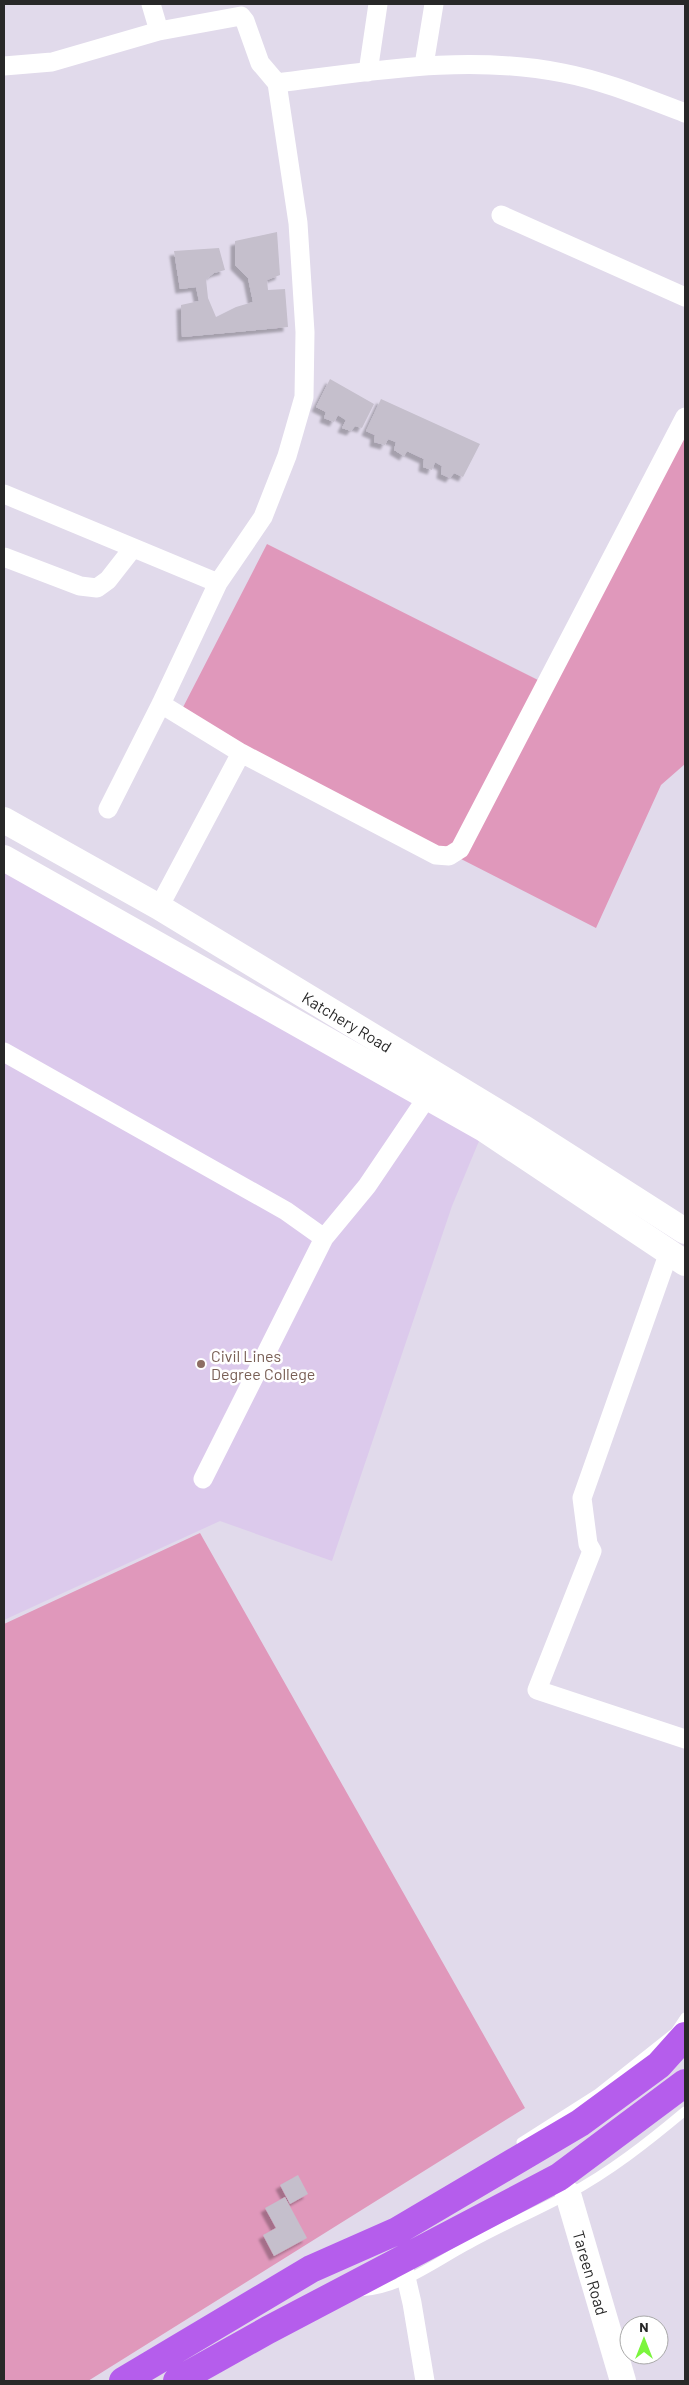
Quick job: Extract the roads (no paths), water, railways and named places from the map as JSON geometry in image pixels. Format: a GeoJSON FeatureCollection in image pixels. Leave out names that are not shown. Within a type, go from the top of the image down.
{"type":"FeatureCollection","features":[{"type":"Feature","properties":{"kind":"main road","name":"Katchery Road"},"geometry":{"type":"LineString","coordinates":[[4,820],[159,907],[248,963],[434,1087],[517,1137],[685,1231]]}},
{"type":"Feature","properties":{"kind":"main road","name":"Katchery Road"},"geometry":{"type":"LineString","coordinates":[[4,858],[235,988],[434,1087]]}},
{"type":"Feature","properties":{"kind":"main road"},"geometry":{"type":"LineString","coordinates":[[68,894],[84,864]]}},
{"type":"Feature","properties":{"kind":"main road"},"geometry":{"type":"LineString","coordinates":[[235,988],[248,963]]}},
{"type":"Feature","properties":{"kind":"main road","name":"Katchery Road"},"geometry":{"type":"LineString","coordinates":[[517,1137],[677,1258]]}},
{"type":"Feature","properties":{"kind":"main road"},"geometry":{"type":"LineString","coordinates":[[123,2381],[311,2270],[397,2231],[580,2123],[659,2066],[685,2036]]}},
{"type":"Feature","properties":{"kind":"main road"},"geometry":{"type":"LineString","coordinates":[[177,2381],[336,2294],[404,2269],[559,2177],[685,2083]]}},
{"type":"Feature","properties":{"kind":"main road","name":"Tareen Road"},"geometry":{"type":"LineString","coordinates":[[568,2194],[623,2381]]}},
{"type":"Feature","properties":{"kind":"street"},"geometry":{"type":"LineString","coordinates":[[150,4],[159,31]]}},
{"type":"Feature","properties":{"kind":"street"},"geometry":{"type":"LineString","coordinates":[[368,72],[378,4]]}},
{"type":"Feature","properties":{"kind":"street"},"geometry":{"type":"LineString","coordinates":[[424,64],[434,4]]}},
{"type":"Feature","properties":{"kind":"street"},"geometry":{"type":"LineString","coordinates":[[4,66],[52,62],[159,31],[241,16],[245,21],[260,63],[277,83],[298,223],[305,332],[304,397],[287,456],[263,517],[218,583],[161,704],[108,809]]}},
{"type":"Feature","properties":{"kind":"street"},"geometry":{"type":"LineString","coordinates":[[277,83],[424,64],[490,64],[562,73],[607,84],[685,112]]}},
{"type":"Feature","properties":{"kind":"street"},"geometry":{"type":"LineString","coordinates":[[501,215],[685,297]]}},
{"type":"Feature","properties":{"kind":"street"},"geometry":{"type":"LineString","coordinates":[[161,704],[241,753],[436,855],[449,856],[460,849],[685,417]]}},
{"type":"Feature","properties":{"kind":"street"},"geometry":{"type":"LineString","coordinates":[[4,494],[218,583]]}},
{"type":"Feature","properties":{"kind":"street"},"geometry":{"type":"LineString","coordinates":[[4,557],[80,586],[97,588],[108,580],[133,548]]}},
{"type":"Feature","properties":{"kind":"street"},"geometry":{"type":"LineString","coordinates":[[159,907],[241,753]]}},
{"type":"Feature","properties":{"kind":"street"},"geometry":{"type":"LineString","coordinates":[[4,1052],[278,1207],[324,1238]]}},
{"type":"Feature","properties":{"kind":"street"},"geometry":{"type":"LineString","coordinates":[[203,1479],[324,1238],[367,1186],[434,1087]]}},
{"type":"Feature","properties":{"kind":"street"},"geometry":{"type":"LineString","coordinates":[[677,1258],[582,1498],[588,1544],[592,1551],[537,1690],[685,1739]]}},
{"type":"Feature","properties":{"kind":"street"},"geometry":{"type":"LineString","coordinates":[[404,2269],[424,2381]]}},
{"type":"Feature","properties":{"kind":"lane"},"geometry":{"type":"LineString","coordinates":[[510,2149],[598,2093],[675,2032],[685,2017]]}},
{"type":"Feature","properties":{"kind":"lane"},"geometry":{"type":"LineString","coordinates":[[404,2269],[468,2245],[568,2194],[633,2154],[685,2111]]}},
{"type":"Feature","properties":{"kind":"lane"},"geometry":{"type":"LineString","coordinates":[[311,2270],[365,2234]]}},
{"type":"Feature","properties":{"kind":"place","name":"Civil Lines Degree College"},"geometry":{"type":"Point","coordinates":[201,1364]}}]}
